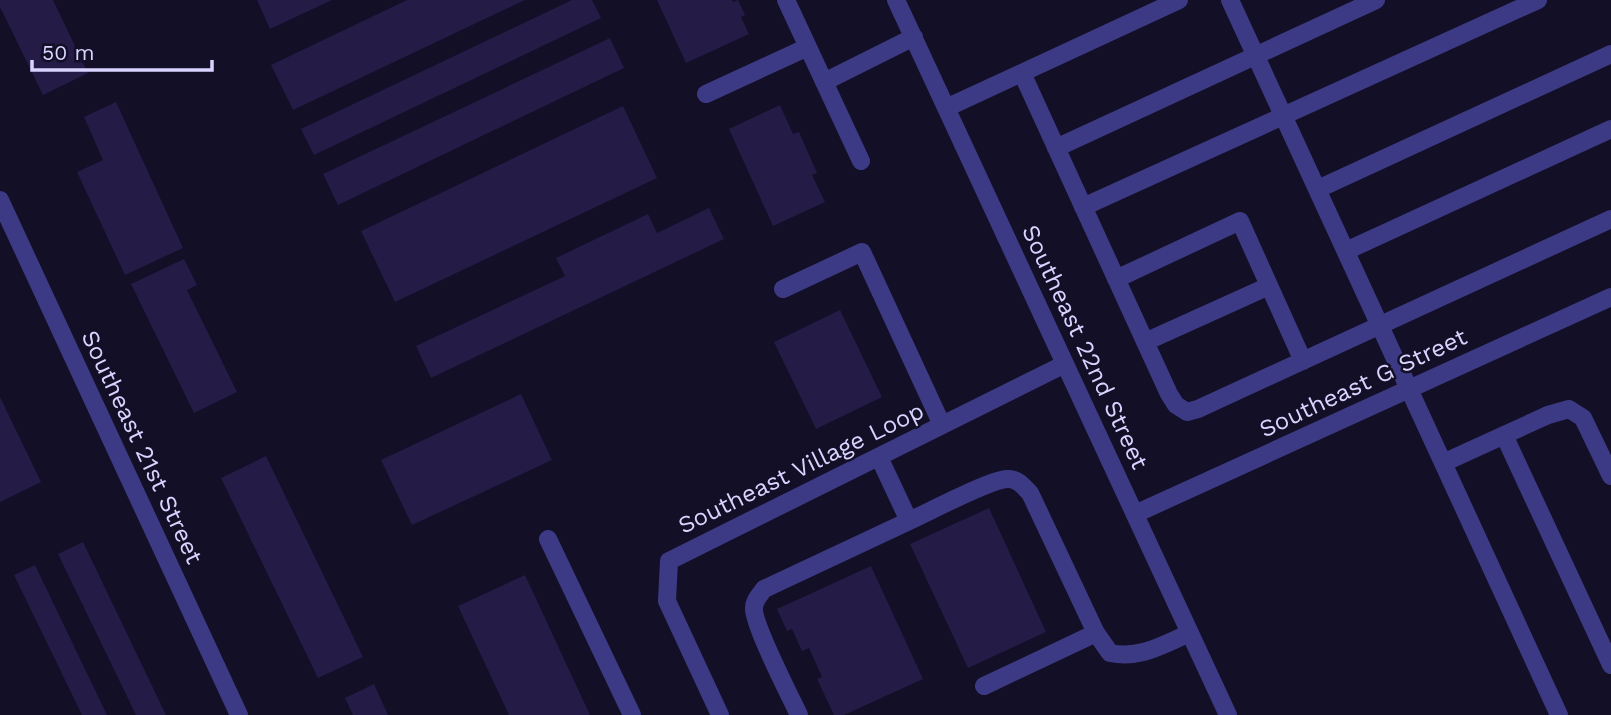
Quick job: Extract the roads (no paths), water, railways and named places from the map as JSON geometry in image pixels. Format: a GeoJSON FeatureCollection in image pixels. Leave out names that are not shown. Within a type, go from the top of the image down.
{"type":"FeatureCollection","features":[{"type":"Feature","properties":{"kind":"street"},"geometry":{"type":"LineString","coordinates":[[786,0],[860,161]]}},
{"type":"Feature","properties":{"kind":"street","name":"Southeast 22nd Street"},"geometry":{"type":"LineString","coordinates":[[896,0],[1228,715]]}},
{"type":"Feature","properties":{"kind":"street"},"geometry":{"type":"LineString","coordinates":[[946,107],[1180,0]]}},
{"type":"Feature","properties":{"kind":"street"},"geometry":{"type":"LineString","coordinates":[[1230,0],[1559,715]]}},
{"type":"Feature","properties":{"kind":"street"},"geometry":{"type":"LineString","coordinates":[[1056,149],[1376,0]]}},
{"type":"Feature","properties":{"kind":"street"},"geometry":{"type":"LineString","coordinates":[[1083,207],[1538,0]]}},
{"type":"Feature","properties":{"kind":"street"},"geometry":{"type":"LineString","coordinates":[[824,82],[914,37]]}},
{"type":"Feature","properties":{"kind":"street"},"geometry":{"type":"LineString","coordinates":[[706,94],[808,47]]}},
{"type":"Feature","properties":{"kind":"street"},"geometry":{"type":"LineString","coordinates":[[1318,189],[1611,54]]}},
{"type":"Feature","properties":{"kind":"street"},"geometry":{"type":"LineString","coordinates":[[1022,73],[1169,394],[1176,405],[1187,412],[1611,219]]}},
{"type":"Feature","properties":{"kind":"street"},"geometry":{"type":"LineString","coordinates":[[1346,251],[1611,129]]}},
{"type":"Feature","properties":{"kind":"street","name":"Southeast 21st Street"},"geometry":{"type":"LineString","coordinates":[[0,200],[239,715]]}},
{"type":"Feature","properties":{"kind":"street"},"geometry":{"type":"LineString","coordinates":[[1116,279],[1240,221],[1303,361]]}},
{"type":"Feature","properties":{"kind":"street"},"geometry":{"type":"LineString","coordinates":[[783,289],[862,252],[942,425]]}},
{"type":"Feature","properties":{"kind":"street"},"geometry":{"type":"LineString","coordinates":[[1145,342],[1269,286]]}},
{"type":"Feature","properties":{"kind":"street","name":"Southeast G Street"},"geometry":{"type":"LineString","coordinates":[[1135,514],[1611,297]]}},
{"type":"Feature","properties":{"kind":"street","name":"Southeast Village Loop"},"geometry":{"type":"LineString","coordinates":[[714,713],[667,601],[669,561],[1065,364]]}},
{"type":"Feature","properties":{"kind":"street"},"geometry":{"type":"LineString","coordinates":[[1443,463],[1548,415],[1569,409],[1583,418],[1609,468]]}},
{"type":"Feature","properties":{"kind":"street"},"geometry":{"type":"LineString","coordinates":[[1504,435],[1611,665]]}},
{"type":"Feature","properties":{"kind":"street"},"geometry":{"type":"LineString","coordinates":[[879,457],[909,521]]}},
{"type":"Feature","properties":{"kind":"street"},"geometry":{"type":"LineString","coordinates":[[799,715],[759,627],[754,610],[756,599],[764,589],[992,483],[1007,479],[1020,482],[1030,493],[1096,633],[1110,653],[1138,655],[1190,633]]}},
{"type":"Feature","properties":{"kind":"street"},"geometry":{"type":"LineString","coordinates":[[548,539],[632,715]]}},
{"type":"Feature","properties":{"kind":"street"},"geometry":{"type":"LineString","coordinates":[[984,686],[1096,633]]}}]}
